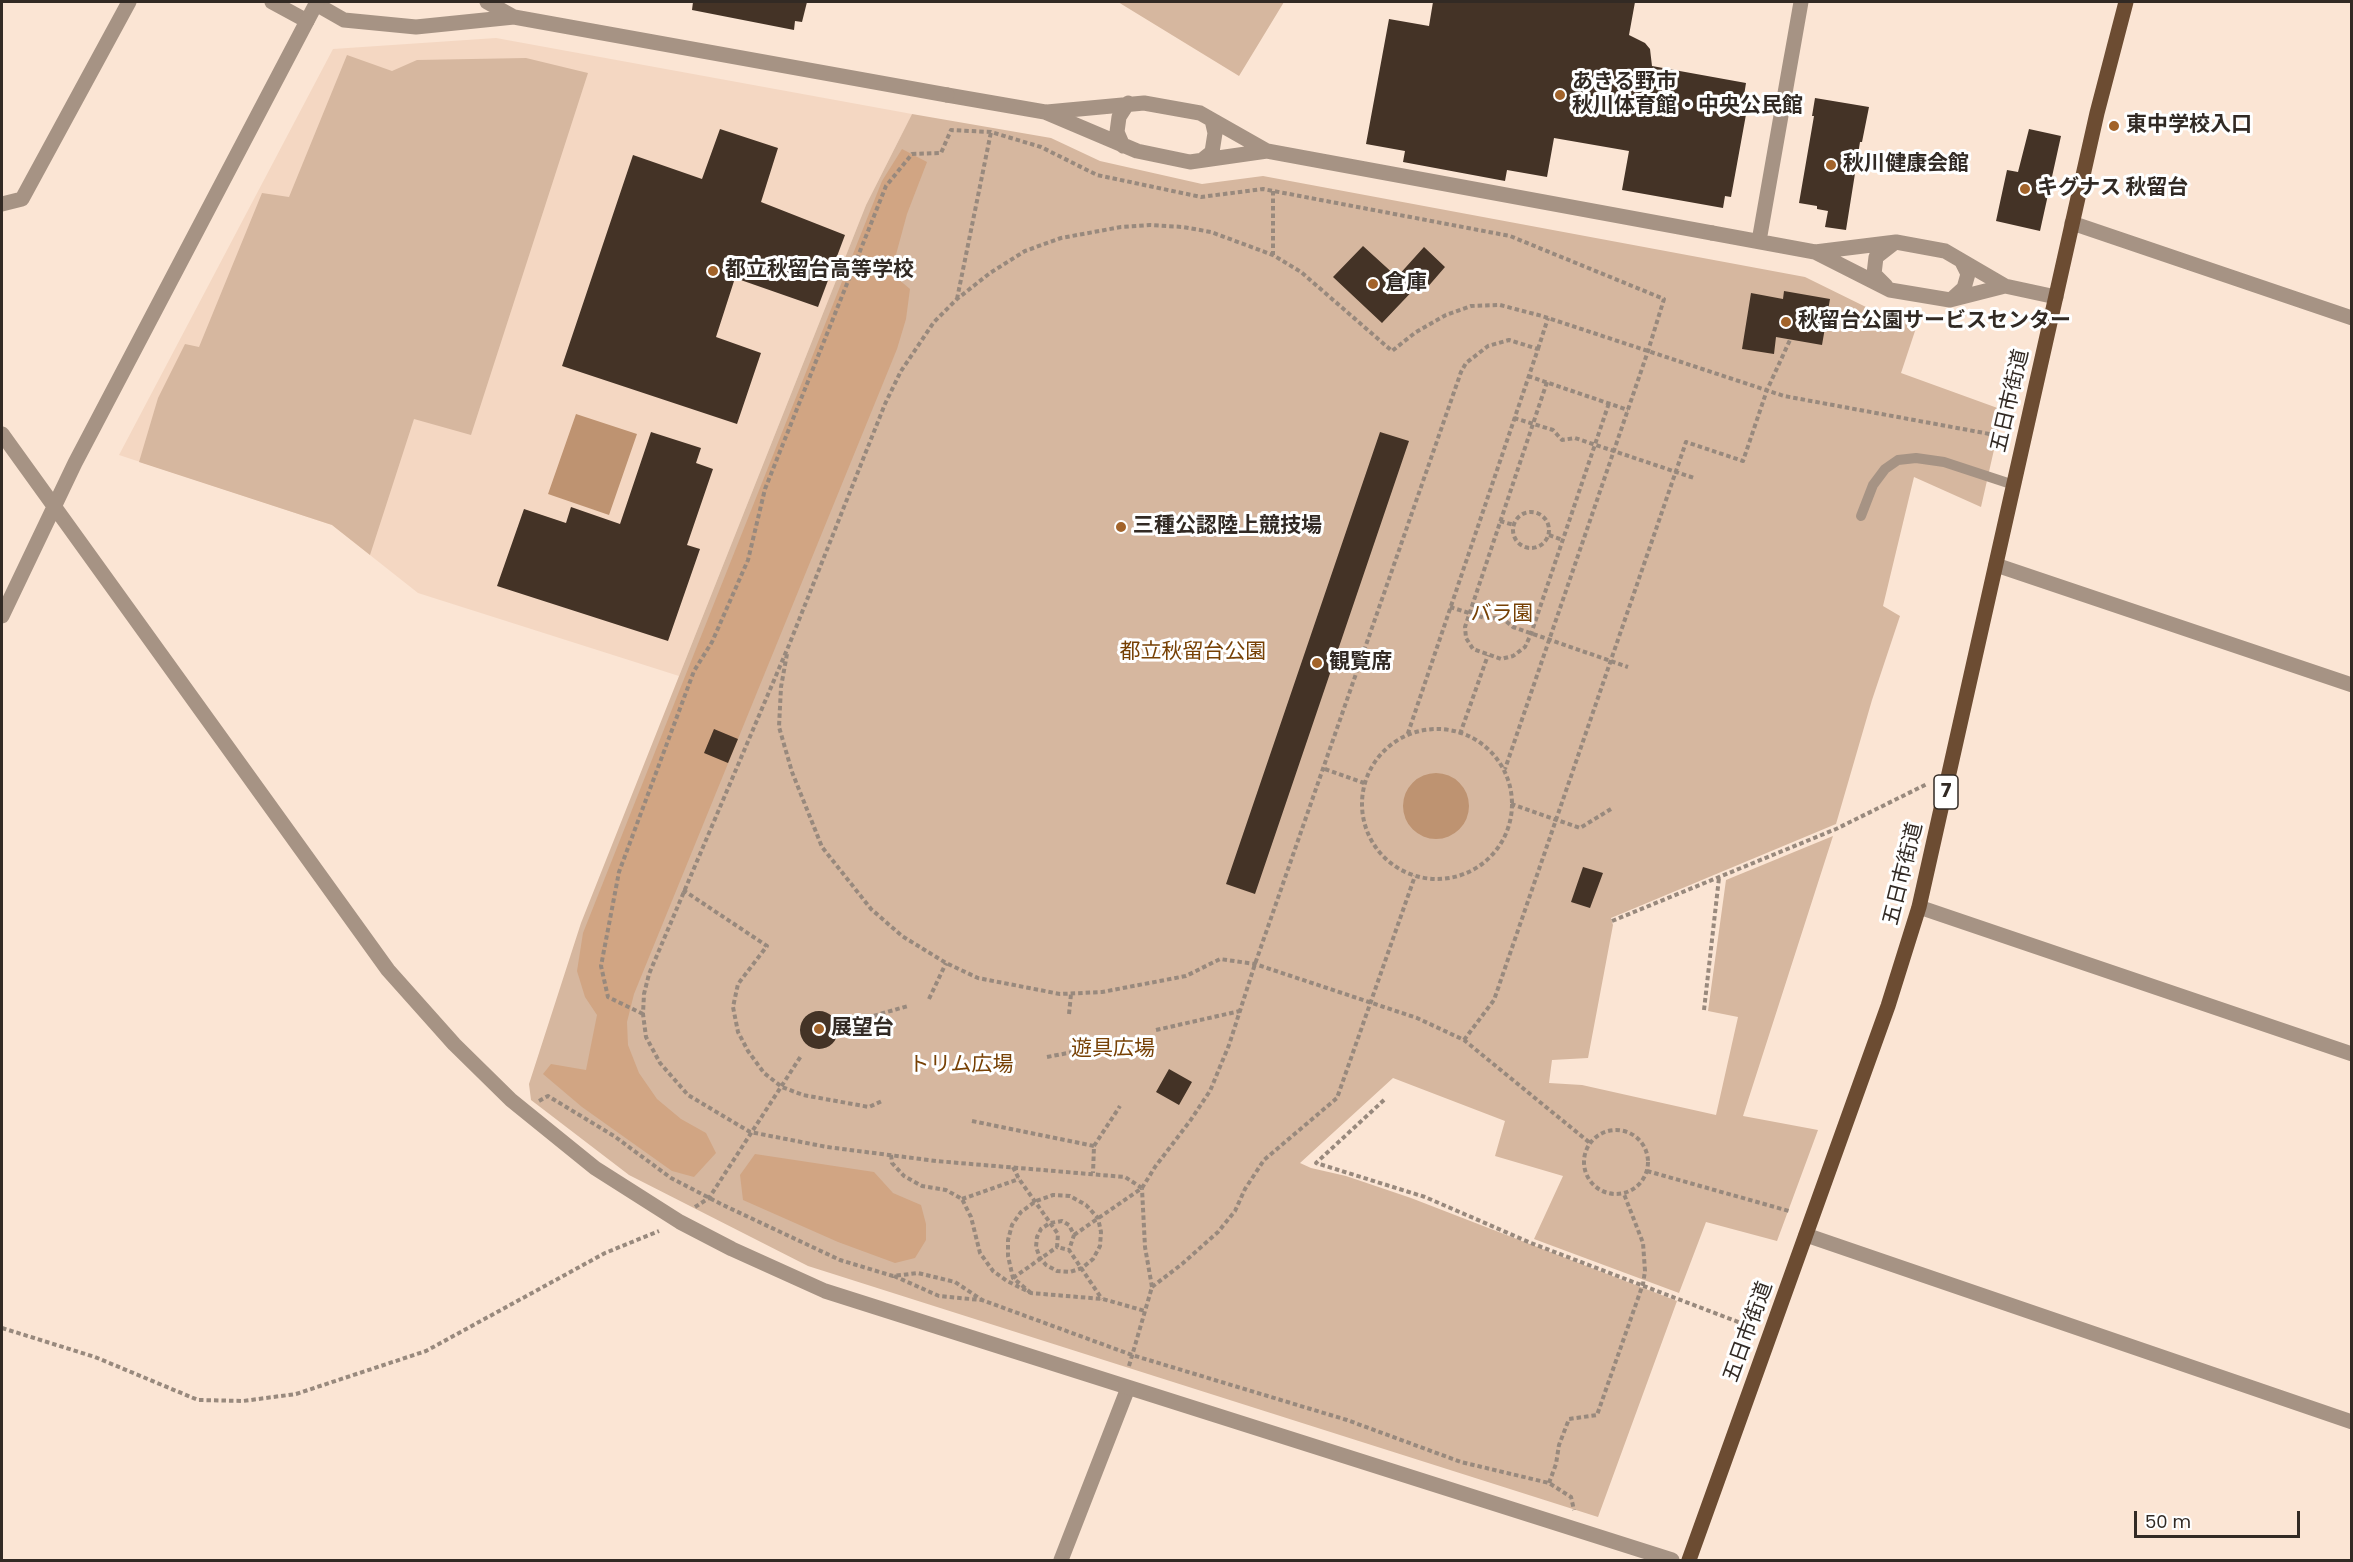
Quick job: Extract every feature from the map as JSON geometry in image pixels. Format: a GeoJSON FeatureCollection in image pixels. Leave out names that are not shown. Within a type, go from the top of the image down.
{"type":"FeatureCollection","features":[{"type":"Feature","properties":{"kind":"main road","name":"五日市街道"},"geometry":{"type":"LineString","coordinates":[[1689,1560],[1888,1006],[1919,907],[2097,112],[2126,2]]}},
{"type":"Feature","properties":{"kind":"street"},"geometry":{"type":"LineString","coordinates":[[2,204],[22,199],[129,2]]}},
{"type":"Feature","properties":{"kind":"street"},"geometry":{"type":"LineString","coordinates":[[272,2],[307,21]]}},
{"type":"Feature","properties":{"kind":"street"},"geometry":{"type":"LineString","coordinates":[[487,2],[514,17]]}},
{"type":"Feature","properties":{"kind":"street"},"geometry":{"type":"LineString","coordinates":[[1759,241],[1801,2]]}},
{"type":"Feature","properties":{"kind":"street"},"geometry":{"type":"LineString","coordinates":[[2,616],[86,442],[317,3],[344,20],[416,27],[514,17],[1045,112],[1137,151],[1190,162],[1267,151],[1815,252],[1890,290],[1950,300],[2005,286]]}},
{"type":"Feature","properties":{"kind":"street"},"geometry":{"type":"LineString","coordinates":[[1123,146],[1117,132],[1119,117],[1128,103]]}},
{"type":"Feature","properties":{"kind":"street"},"geometry":{"type":"LineString","coordinates":[[1045,112],[1144,103],[1200,113],[1267,151]]}},
{"type":"Feature","properties":{"kind":"street"},"geometry":{"type":"LineString","coordinates":[[1202,160],[1212,152],[1215,133],[1212,120]]}},
{"type":"Feature","properties":{"kind":"street"},"geometry":{"type":"LineString","coordinates":[[2072,223],[2352,318]]}},
{"type":"Feature","properties":{"kind":"street"},"geometry":{"type":"LineString","coordinates":[[1815,252],[1896,242],[1945,251],[2005,286],[2055,297]]}},
{"type":"Feature","properties":{"kind":"street"},"geometry":{"type":"LineString","coordinates":[[1890,290],[1874,274],[1876,257],[1896,242]]}},
{"type":"Feature","properties":{"kind":"street"},"geometry":{"type":"LineString","coordinates":[[1950,300],[1964,288],[1968,274],[1961,260]]}},
{"type":"Feature","properties":{"kind":"street"},"geometry":{"type":"LineString","coordinates":[[2,434],[388,970],[454,1044],[522,1110],[595,1168],[680,1222],[732,1249],[825,1291],[1672,1560]]}},
{"type":"Feature","properties":{"kind":"street"},"geometry":{"type":"LineString","coordinates":[[1996,565],[2352,685]]}},
{"type":"Feature","properties":{"kind":"street"},"geometry":{"type":"LineString","coordinates":[[1919,907],[2352,1054]]}},
{"type":"Feature","properties":{"kind":"street"},"geometry":{"type":"LineString","coordinates":[[1806,1235],[2352,1422]]}},
{"type":"Feature","properties":{"kind":"street"},"geometry":{"type":"LineString","coordinates":[[1061,1560],[1128,1388]]}},
{"type":"Feature","properties":{"kind":"lane"},"geometry":{"type":"LineString","coordinates":[[1861,516],[1873,485],[1885,469],[1898,460],[1916,458],[1944,462],[2014,485]]}},
{"type":"Feature","properties":{"kind":"path"},"geometry":{"type":"LineString","coordinates":[[643,1014],[608,997],[601,966],[619,872],[694,670],[712,642],[748,560],[765,489],[886,186],[912,154],[941,153],[951,130],[991,132],[1041,147],[1097,175],[1189,195],[1201,197],[1263,189],[1510,236],[1664,299],[1505,769]]}},
{"type":"Feature","properties":{"kind":"path"},"geometry":{"type":"LineString","coordinates":[[957,299],[991,132]]}},
{"type":"Feature","properties":{"kind":"path"},"geometry":{"type":"LineString","coordinates":[[1273,191],[1274,255]]}},
{"type":"Feature","properties":{"kind":"path"},"geometry":{"type":"LineString","coordinates":[[1142,1188],[1125,1177],[891,1155],[827,1147],[750,1132],[688,1095],[660,1063],[646,1037],[643,1014],[644,994],[649,974],[789,645],[885,404],[901,371],[934,322],[957,299],[990,273],[1025,251],[1060,238],[1121,227],[1150,225],[1211,232],[1274,255],[1301,272],[1392,351],[1416,332],[1446,315],[1471,306],[1500,305],[1548,318],[1784,396],[1998,434],[2023,442]]}},
{"type":"Feature","properties":{"kind":"path"},"geometry":{"type":"LineString","coordinates":[[1407,736],[1548,318]]}},
{"type":"Feature","properties":{"kind":"path"},"geometry":{"type":"LineString","coordinates":[[1069,1250],[1074,1235],[1142,1188],[1210,1091],[1241,1011],[1255,964],[1325,769],[1461,372],[1466,363],[1488,346],[1509,340],[1538,349]]}},
{"type":"Feature","properties":{"kind":"path"},"geometry":{"type":"LineString","coordinates":[[1464,1040],[1494,1000],[1686,442],[1743,461],[1767,390],[1790,340]]}},
{"type":"Feature","properties":{"kind":"path"},"geometry":{"type":"LineString","coordinates":[[1528,376],[1628,410]]}},
{"type":"Feature","properties":{"kind":"path"},"geometry":{"type":"LineString","coordinates":[[1547,382],[1468,613],[1465,627],[1466,638],[1473,648],[1488,655],[1501,659],[1513,656],[1525,647],[1609,403]]}},
{"type":"Feature","properties":{"kind":"path"},"geometry":{"type":"LineString","coordinates":[[1514,418],[1553,430],[1562,440],[1575,438],[1694,478]]}},
{"type":"Feature","properties":{"kind":"path"},"geometry":{"type":"LineString","coordinates":[[1534,512],[1545,518],[1549,535],[1542,544],[1528,548],[1518,542],[1513,531],[1514,525],[1521,515],[1534,512]]}},
{"type":"Feature","properties":{"kind":"path"},"geometry":{"type":"LineString","coordinates":[[1500,521],[1514,525]]}},
{"type":"Feature","properties":{"kind":"path"},"geometry":{"type":"LineString","coordinates":[[1549,535],[1563,540]]}},
{"type":"Feature","properties":{"kind":"path"},"geometry":{"type":"LineString","coordinates":[[1450,607],[1488,619],[1501,617],[1513,627],[1628,667]]}},
{"type":"Feature","properties":{"kind":"path"},"geometry":{"type":"LineString","coordinates":[[789,645],[781,687],[779,727],[792,772],[822,847],[871,909],[902,936],[946,963],[978,978],[1060,994],[1138,987],[1186,976],[1220,959],[1255,964],[1417,1018],[1464,1040],[1590,1143]]}},
{"type":"Feature","properties":{"kind":"path"},"geometry":{"type":"LineString","coordinates":[[1460,734],[1488,655]]}},
{"type":"Feature","properties":{"kind":"path"},"geometry":{"type":"LineString","coordinates":[[1443,729],[1460,734],[1468,736],[1489,751],[1505,769],[1512,796],[1509,823],[1498,846],[1480,865],[1456,877],[1430,879],[1404,873],[1383,858],[1368,836],[1361,809],[1364,783],[1376,759],[1395,741],[1419,731],[1443,729]]}},
{"type":"Feature","properties":{"kind":"path"},"geometry":{"type":"LineString","coordinates":[[1325,769],[1364,783]]}},
{"type":"Feature","properties":{"kind":"path"},"geometry":{"type":"LineString","coordinates":[[1612,921],[1836,829],[1950,773]]}},
{"type":"Feature","properties":{"kind":"path"},"geometry":{"type":"LineString","coordinates":[[1511,804],[1580,828],[1611,809]]}},
{"type":"Feature","properties":{"kind":"path"},"geometry":{"type":"LineString","coordinates":[[1152,1287],[1218,1232],[1235,1211],[1245,1189],[1264,1160],[1337,1098],[1415,876]]}},
{"type":"Feature","properties":{"kind":"path"},"geometry":{"type":"LineString","coordinates":[[1704,1010],[1719,878]]}},
{"type":"Feature","properties":{"kind":"path"},"geometry":{"type":"LineString","coordinates":[[684,890],[766,946],[738,984],[733,1007],[738,1032],[764,1073],[782,1087],[802,1095],[869,1107],[882,1101]]}},
{"type":"Feature","properties":{"kind":"path"},"geometry":{"type":"LineString","coordinates":[[929,999],[946,963]]}},
{"type":"Feature","properties":{"kind":"path"},"geometry":{"type":"LineString","coordinates":[[1069,1014],[1071,994]]}},
{"type":"Feature","properties":{"kind":"path"},"geometry":{"type":"LineString","coordinates":[[852,1022],[908,1006]]}},
{"type":"Feature","properties":{"kind":"path"},"geometry":{"type":"LineString","coordinates":[[1156,1030],[1241,1011]]}},
{"type":"Feature","properties":{"kind":"path"},"geometry":{"type":"LineString","coordinates":[[1047,1057],[1073,1052]]}},
{"type":"Feature","properties":{"kind":"path"},"geometry":{"type":"LineString","coordinates":[[695,1207],[709,1198],[801,1056]]}},
{"type":"Feature","properties":{"kind":"path"},"geometry":{"type":"LineString","coordinates":[[522,1110],[548,1096],[614,1136],[671,1178],[840,1260],[893,1276],[939,1296],[982,1300]]}},
{"type":"Feature","properties":{"kind":"path"},"geometry":{"type":"LineString","coordinates":[[1384,1100],[1316,1163],[1425,1197],[1532,1243],[1770,1334]]}},
{"type":"Feature","properties":{"kind":"path"},"geometry":{"type":"LineString","coordinates":[[1093,1173],[1094,1146],[1120,1106]]}},
{"type":"Feature","properties":{"kind":"path"},"geometry":{"type":"LineString","coordinates":[[972,1121],[1094,1146]]}},
{"type":"Feature","properties":{"kind":"path"},"geometry":{"type":"LineString","coordinates":[[1609,1131],[1627,1132],[1637,1137],[1648,1156],[1647,1171],[1642,1181],[1634,1189],[1624,1194],[1604,1192],[1594,1186],[1584,1167],[1585,1153],[1590,1143],[1598,1135],[1609,1131]]}},
{"type":"Feature","properties":{"kind":"path"},"geometry":{"type":"LineString","coordinates":[[891,1155],[892,1163],[904,1176],[922,1186],[946,1190],[962,1199],[971,1217],[980,1253],[993,1271],[1006,1281],[1030,1293],[1103,1299],[1145,1311]]}},
{"type":"Feature","properties":{"kind":"path"},"geometry":{"type":"LineString","coordinates":[[1013,1167],[1058,1234],[1057,1247]]}},
{"type":"Feature","properties":{"kind":"path"},"geometry":{"type":"LineString","coordinates":[[1647,1171],[1789,1211]]}},
{"type":"Feature","properties":{"kind":"path"},"geometry":{"type":"LineString","coordinates":[[962,1199],[1019,1179]]}},
{"type":"Feature","properties":{"kind":"path"},"geometry":{"type":"LineString","coordinates":[[1129,1366],[1152,1287],[1145,1246],[1142,1188]]}},
{"type":"Feature","properties":{"kind":"path"},"geometry":{"type":"LineString","coordinates":[[1549,1483],[1559,1444],[1569,1419],[1597,1415],[1643,1284],[1645,1271],[1643,1243],[1624,1194]]}},
{"type":"Feature","properties":{"kind":"path"},"geometry":{"type":"LineString","coordinates":[[1030,1293],[1013,1278],[1008,1256],[1008,1240],[1012,1226],[1021,1212],[1036,1201],[1053,1195],[1070,1196],[1086,1205],[1098,1218],[1101,1232],[1100,1246],[1093,1259],[1082,1268],[1070,1272],[1057,1271],[1046,1265],[1040,1258],[1036,1247],[1037,1237],[1041,1229],[1050,1223],[1062,1221],[1069,1225],[1074,1235]]}},
{"type":"Feature","properties":{"kind":"path"},"geometry":{"type":"LineString","coordinates":[[2,1328],[95,1357],[198,1400],[243,1401],[296,1394],[426,1351],[605,1253],[680,1222]]}},
{"type":"Feature","properties":{"kind":"path"},"geometry":{"type":"LineString","coordinates":[[1006,1281],[1057,1247],[1069,1250],[1103,1299]]}},
{"type":"Feature","properties":{"kind":"path"},"geometry":{"type":"LineString","coordinates":[[893,1276],[918,1273],[955,1282],[982,1300],[1132,1355],[1347,1420],[1461,1462],[1549,1483],[1571,1497],[1574,1510]]}},
{"type":"Feature","properties":{"kind":"shaded area"},"geometry":{"type":"Polygon","coordinates":[[[496,38],[912,114],[866,205],[679,676],[418,593],[332,525],[119,455],[333,49],[496,38]]]}},
{"type":"Feature","properties":{"kind":"shaded area"},"geometry":{"type":"Polygon","coordinates":[[[902,149],[927,162],[907,214],[891,273],[910,289],[906,319],[897,349],[634,994],[627,1022],[628,1045],[639,1073],[657,1099],[681,1119],[706,1133],[716,1153],[694,1177],[672,1171],[582,1107],[543,1074],[551,1064],[586,1070],[597,1015],[585,997],[577,971],[583,933],[882,181],[902,149]]]}},
{"type":"Feature","properties":{"kind":"shaded area"},"geometry":{"type":"Polygon","coordinates":[[[576,414],[637,434],[609,515],[548,494],[576,414]]]}},
{"type":"Feature","properties":{"kind":"shaded area"},"geometry":{"type":"Polygon","coordinates":[[[1436,773],[1449,776],[1459,783],[1466,793],[1469,806],[1466,819],[1459,829],[1449,836],[1436,839],[1423,836],[1413,829],[1406,819],[1403,806],[1406,793],[1413,783],[1423,776],[1436,773]]]}},
{"type":"Feature","properties":{"kind":"shaded area"},"geometry":{"type":"Polygon","coordinates":[[[755,1154],[874,1172],[893,1193],[921,1205],[926,1224],[926,1240],[915,1258],[895,1263],[838,1242],[743,1200],[740,1175],[755,1154]]]}},
{"type":"Feature","properties":{"kind":"green space"},"geometry":{"type":"Polygon","coordinates":[[[1118,2],[1284,2],[1239,76],[1118,2]]]}},
{"type":"Feature","properties":{"kind":"green space"},"geometry":{"type":"Polygon","coordinates":[[[347,55],[392,71],[417,60],[526,58],[588,73],[471,435],[414,419],[370,555],[332,525],[139,462],[158,398],[185,344],[199,347],[262,193],[289,197],[347,55]]]}},
{"type":"Feature","properties":{"kind":"green space","name":"都立秋留台公園"},"geometry":{"type":"Polygon","coordinates":[[[912,114],[1051,138],[1100,161],[1202,184],[1263,176],[1805,277],[1868,308],[1919,319],[1901,373],[2003,410],[1981,507],[1914,477],[1883,606],[1900,616],[1872,700],[1836,824],[1611,918],[1613,925],[1588,1058],[1552,1060],[1549,1083],[1582,1085],[1716,1115],[1738,1017],[1708,1011],[1726,880],[1833,836],[1743,1116],[1818,1130],[1777,1241],[1706,1222],[1679,1293],[1534,1239],[1563,1176],[1495,1156],[1505,1121],[1393,1078],[1300,1163],[1411,1198],[1677,1301],[1598,1517],[808,1266],[629,1175],[531,1100],[529,1084],[581,923],[866,205],[912,114]]]}},
{"type":"Feature","properties":{"kind":"building"},"geometry":{"type":"Polygon","coordinates":[[[693,2],[807,2],[802,22],[795,21],[794,30],[692,10],[693,2]]]}},
{"type":"Feature","properties":{"kind":"building","name":"あきる野市 秋川体育館・中央公民館"},"geometry":{"type":"Polygon","coordinates":[[[1433,2],[1635,2],[1629,35],[1645,43],[1650,49],[1652,66],[1746,83],[1742,108],[1747,109],[1731,197],[1725,196],[1723,208],[1622,190],[1629,151],[1554,138],[1547,177],[1507,170],[1505,181],[1403,162],[1405,151],[1366,144],[1389,19],[1429,26],[1433,2]]]}},
{"type":"Feature","properties":{"kind":"building","name":"秋川健康会館"},"geometry":{"type":"Polygon","coordinates":[[[1815,98],[1869,107],[1862,142],[1860,142],[1846,230],[1825,227],[1828,211],[1817,209],[1817,206],[1799,203],[1815,98]]]}},
{"type":"Feature","properties":{"kind":"building"},"geometry":{"type":"Polygon","coordinates":[[[720,129],[778,148],[761,202],[845,235],[818,307],[735,278],[716,337],[761,353],[737,424],[562,366],[633,155],[702,179],[720,129]]]}},
{"type":"Feature","properties":{"kind":"building"},"geometry":{"type":"Polygon","coordinates":[[[2029,129],[2061,136],[2040,231],[1996,221],[2007,170],[2018,172],[2029,129]]]}},
{"type":"Feature","properties":{"kind":"building","name":"倉庫"},"geometry":{"type":"Polygon","coordinates":[[[1363,246],[1397,277],[1424,247],[1445,267],[1426,289],[1420,283],[1382,323],[1333,277],[1363,246]]]}},
{"type":"Feature","properties":{"kind":"building","name":"秋留台公園サービスセンター"},"geometry":{"type":"Polygon","coordinates":[[[1784,291],[1830,299],[1822,345],[1776,337],[1774,354],[1742,349],[1751,293],[1783,299],[1784,291]]]}},
{"type":"Feature","properties":{"kind":"building"},"geometry":{"type":"Polygon","coordinates":[[[651,432],[701,448],[696,463],[713,469],[687,545],[700,549],[668,641],[497,586],[524,509],[566,523],[571,507],[620,524],[651,432]]]}},
{"type":"Feature","properties":{"kind":"building","name":"観覧席"},"geometry":{"type":"Polygon","coordinates":[[[1380,432],[1409,441],[1255,894],[1226,884],[1380,432]]]}},
{"type":"Feature","properties":{"kind":"building"},"geometry":{"type":"Polygon","coordinates":[[[714,729],[738,739],[728,763],[704,753],[714,729]]]}},
{"type":"Feature","properties":{"kind":"building"},"geometry":{"type":"Polygon","coordinates":[[[1583,867],[1603,873],[1590,908],[1571,902],[1583,867]]]}},
{"type":"Feature","properties":{"kind":"building","name":"展望台"},"geometry":{"type":"Polygon","coordinates":[[[819,1011],[832,1017],[838,1030],[832,1043],[819,1049],[806,1043],[800,1030],[806,1017],[819,1011]]]}},
{"type":"Feature","properties":{"kind":"building"},"geometry":{"type":"Polygon","coordinates":[[[1169,1069],[1192,1082],[1179,1105],[1156,1092],[1169,1069]]]}},
{"type":"Feature","properties":{"kind":"place","name":"あきる野市 秋川体育館・中央公民館"},"geometry":{"type":"Point","coordinates":[1560,95]}},
{"type":"Feature","properties":{"kind":"place","name":"東中学校入口"},"geometry":{"type":"Point","coordinates":[2114,126]}},
{"type":"Feature","properties":{"kind":"place","name":"秋川健康会館"},"geometry":{"type":"Point","coordinates":[1831,165]}},
{"type":"Feature","properties":{"kind":"place","name":"キグナス 秋留台"},"geometry":{"type":"Point","coordinates":[2025,189]}},
{"type":"Feature","properties":{"kind":"place","name":"都立秋留台高等学校"},"geometry":{"type":"Point","coordinates":[713,271]}},
{"type":"Feature","properties":{"kind":"place","name":"倉庫"},"geometry":{"type":"Point","coordinates":[1373,284]}},
{"type":"Feature","properties":{"kind":"place","name":"秋留台公園サービスセンター"},"geometry":{"type":"Point","coordinates":[1786,322]}},
{"type":"Feature","properties":{"kind":"place","name":"三種公認陸上競技場"},"geometry":{"type":"Point","coordinates":[1121,527]}},
{"type":"Feature","properties":{"kind":"place","name":"観覧席"},"geometry":{"type":"Point","coordinates":[1317,663]}},
{"type":"Feature","properties":{"kind":"place","name":"展望台"},"geometry":{"type":"Point","coordinates":[819,1029]}},
{"type":"Feature","properties":{"kind":"park label","name":"バラ園"},"geometry":{"type":"Point","coordinates":[1502,615]}},
{"type":"Feature","properties":{"kind":"park label","name":"遊具広場"},"geometry":{"type":"Point","coordinates":[1113,1050]}},
{"type":"Feature","properties":{"kind":"park label","name":"トリム広場"},"geometry":{"type":"Point","coordinates":[961,1066]}}]}
